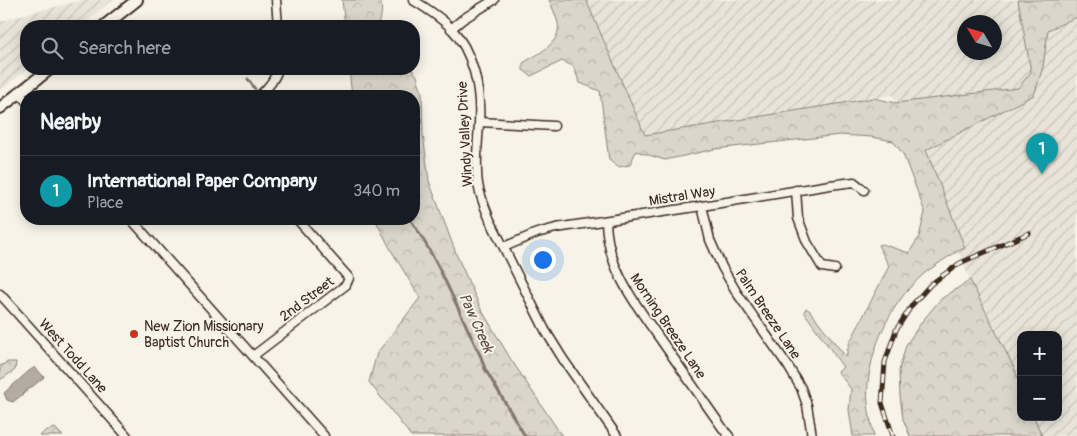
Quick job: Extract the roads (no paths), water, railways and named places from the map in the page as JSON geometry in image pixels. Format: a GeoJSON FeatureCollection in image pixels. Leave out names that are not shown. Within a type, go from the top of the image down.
{"type":"FeatureCollection","features":[{"type":"Feature","properties":{"kind":"street"},"geometry":{"type":"LineString","coordinates":[[112,20],[137,0]]}},
{"type":"Feature","properties":{"kind":"street"},"geometry":{"type":"LineString","coordinates":[[276,0],[278,20]]}},
{"type":"Feature","properties":{"kind":"street","name":"Windy Valley Drive"},"geometry":{"type":"LineString","coordinates":[[413,0],[440,18],[451,29],[470,58],[478,90],[480,122],[476,162],[478,185],[490,220],[545,330],[616,436]]}},
{"type":"Feature","properties":{"kind":"street"},"geometry":{"type":"LineString","coordinates":[[451,29],[463,19],[494,0]]}},
{"type":"Feature","properties":{"kind":"street"},"geometry":{"type":"LineString","coordinates":[[30,90],[44,75]]}},
{"type":"Feature","properties":{"kind":"street"},"geometry":{"type":"LineString","coordinates":[[265,90],[275,75]]}},
{"type":"Feature","properties":{"kind":"street"},"geometry":{"type":"LineString","coordinates":[[0,108],[20,98]]}},
{"type":"Feature","properties":{"kind":"street"},"geometry":{"type":"LineString","coordinates":[[480,122],[554,126]]}},
{"type":"Feature","properties":{"kind":"street","name":"Mistral Way"},"geometry":{"type":"LineString","coordinates":[[504,247],[556,228],[830,184],[854,182],[864,190]]}},
{"type":"Feature","properties":{"kind":"street"},"geometry":{"type":"LineString","coordinates":[[796,190],[798,218],[807,242],[822,267],[835,269]]}},
{"type":"Feature","properties":{"kind":"street","name":"Palm Breeze Lane"},"geometry":{"type":"LineString","coordinates":[[702,206],[710,240],[722,268],[801,388],[812,436]]}},
{"type":"Feature","properties":{"kind":"street","name":"Morning Breeze Lane"},"geometry":{"type":"LineString","coordinates":[[606,221],[611,253],[620,279],[729,436]]}},
{"type":"Feature","properties":{"kind":"street"},"geometry":{"type":"LineString","coordinates":[[136,225],[324,436]]}},
{"type":"Feature","properties":{"kind":"street","name":"2nd Street"},"geometry":{"type":"LineString","coordinates":[[253,356],[346,285],[349,278],[302,225]]}},
{"type":"Feature","properties":{"kind":"street","name":"West Todd Lane"},"geometry":{"type":"LineString","coordinates":[[0,294],[127,436]]}},
{"type":"Feature","properties":{"kind":"waterway","name":"Paw Creek"},"geometry":{"type":"LineString","coordinates":[[248,79],[255,89]]}},
{"type":"Feature","properties":{"kind":"waterway","name":"Paw Creek"},"geometry":{"type":"LineString","coordinates":[[414,225],[439,268],[485,369],[525,436]]}},
{"type":"Feature","properties":{"kind":"railway"},"geometry":{"type":"LineString","coordinates":[[893,436],[882,403],[885,362],[896,330],[912,305],[931,284],[960,263],[1029,233]]}},
{"type":"Feature","properties":{"kind":"place","name":"International Paper Company"},"geometry":{"type":"Point","coordinates":[1042,174]}},
{"type":"Feature","properties":{"kind":"place","name":"New Zion Missionary Baptist Church"},"geometry":{"type":"Point","coordinates":[134,334]}}]}
